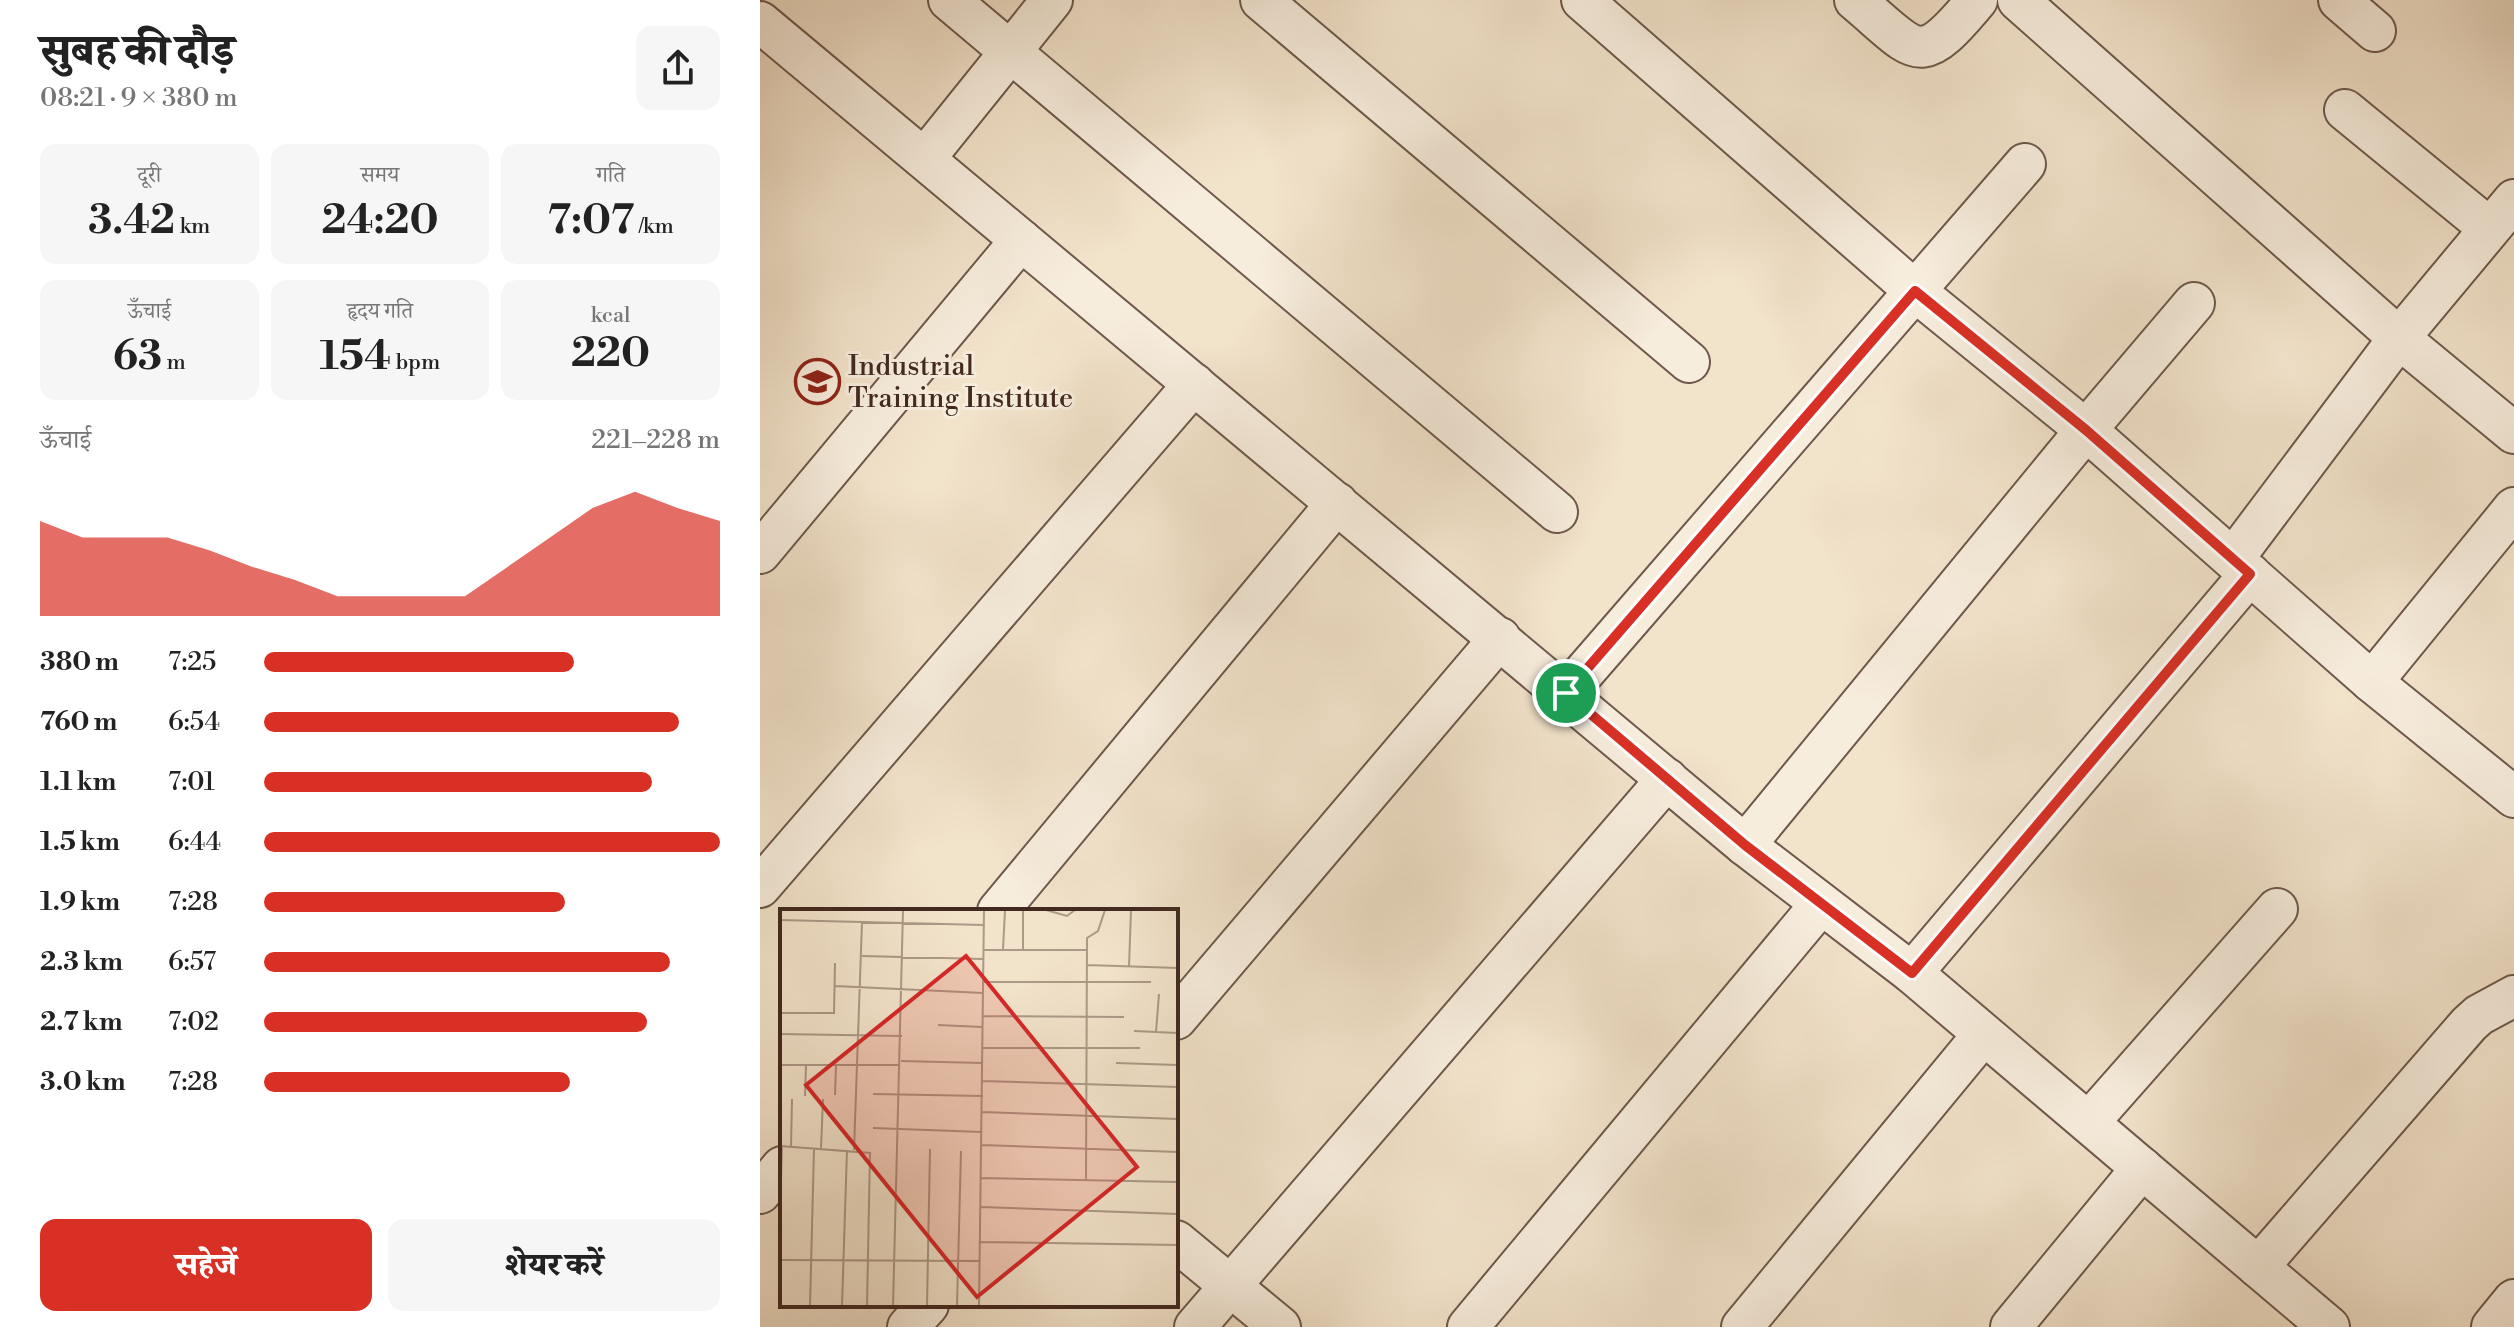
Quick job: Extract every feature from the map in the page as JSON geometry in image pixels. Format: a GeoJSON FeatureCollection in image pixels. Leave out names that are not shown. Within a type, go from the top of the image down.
{"type":"FeatureCollection","features":[{"type":"Feature","properties":{"kind":"street"},"geometry":{"type":"LineString","coordinates":[[949,0],[1557,512]]}},
{"type":"Feature","properties":{"kind":"street"},"geometry":{"type":"LineString","coordinates":[[925,158],[1052,0]]}},
{"type":"Feature","properties":{"kind":"street"},"geometry":{"type":"LineString","coordinates":[[1261,0],[1689,362]]}},
{"type":"Feature","properties":{"kind":"street"},"geometry":{"type":"LineString","coordinates":[[1582,0],[1915,291],[2086,430],[2372,682],[2514,797]]}},
{"type":"Feature","properties":{"kind":"street"},"geometry":{"type":"LineString","coordinates":[[1855,0],[1906,43],[1917,48],[1928,48],[1937,43],[1977,0]]}},
{"type":"Feature","properties":{"kind":"street"},"geometry":{"type":"LineString","coordinates":[[2018,0],[2399,338],[2514,433]]}},
{"type":"Feature","properties":{"kind":"street"},"geometry":{"type":"LineString","coordinates":[[2339,0],[2375,31]]}},
{"type":"Feature","properties":{"kind":"street"},"geometry":{"type":"LineString","coordinates":[[760,22],[1745,845],[1912,973],[2258,1267],[2313,1322]]}},
{"type":"Feature","properties":{"kind":"street"},"geometry":{"type":"LineString","coordinates":[[1912,973],[2241,567],[2399,338],[2502,214],[2345,110]]}},
{"type":"Feature","properties":{"kind":"street"},"geometry":{"type":"LineString","coordinates":[[1566,693],[2025,164]]}},
{"type":"Feature","properties":{"kind":"street"},"geometry":{"type":"LineString","coordinates":[[760,553],[1021,240]]}},
{"type":"Feature","properties":{"kind":"street"},"geometry":{"type":"LineString","coordinates":[[1745,845],[2194,303]]}},
{"type":"Feature","properties":{"kind":"street"},"geometry":{"type":"LineString","coordinates":[[760,887],[1194,384]]}},
{"type":"Feature","properties":{"kind":"street"},"geometry":{"type":"LineString","coordinates":[[1000,909],[1337,503]]}},
{"type":"Feature","properties":{"kind":"street"},"geometry":{"type":"LineString","coordinates":[[2372,682],[2514,508]]}},
{"type":"Feature","properties":{"kind":"street"},"geometry":{"type":"LineString","coordinates":[[1178,1017],[1500,638]]}},
{"type":"Feature","properties":{"kind":"street"},"geometry":{"type":"LineString","coordinates":[[1195,1327],[1667,779]]}},
{"type":"Feature","properties":{"kind":"street"},"geometry":{"type":"LineString","coordinates":[[1468,1327],[1821,904]]}},
{"type":"Feature","properties":{"kind":"street"},"geometry":{"type":"LineString","coordinates":[[2089,1122],[2277,909]]}},
{"type":"Feature","properties":{"kind":"street"},"geometry":{"type":"LineString","coordinates":[[2258,1267],[2469,1024],[2514,996]]}},
{"type":"Feature","properties":{"kind":"street"},"geometry":{"type":"LineString","coordinates":[[1742,1327],[1983,1035]]}},
{"type":"Feature","properties":{"kind":"street"},"geometry":{"type":"LineString","coordinates":[[2011,1327],[2142,1168]]}},
{"type":"Feature","properties":{"kind":"street"},"geometry":{"type":"LineString","coordinates":[[760,1193],[780,1169]]}},
{"type":"Feature","properties":{"kind":"street"},"geometry":{"type":"LineString","coordinates":[[1178,1243],[1280,1327]]}},
{"type":"Feature","properties":{"kind":"street"},"geometry":{"type":"LineString","coordinates":[[2492,1327],[2514,1300]]}},
{"type":"Feature","properties":{"kind":"street"},"geometry":{"type":"LineString","coordinates":[[908,1327],[926,1307]]}},
{"type":"Feature","properties":{"kind":"place","name":"Industrial Training Institute"},"geometry":{"type":"Point","coordinates":[817,382]}},
{"type":"Feature","properties":{"kind":"route"},"geometry":{"type":"LineString","coordinates":[[1915,291],[2086,430],[2250,574],[1912,973],[1745,845],[1566,693],[1915,291]]}}]}
